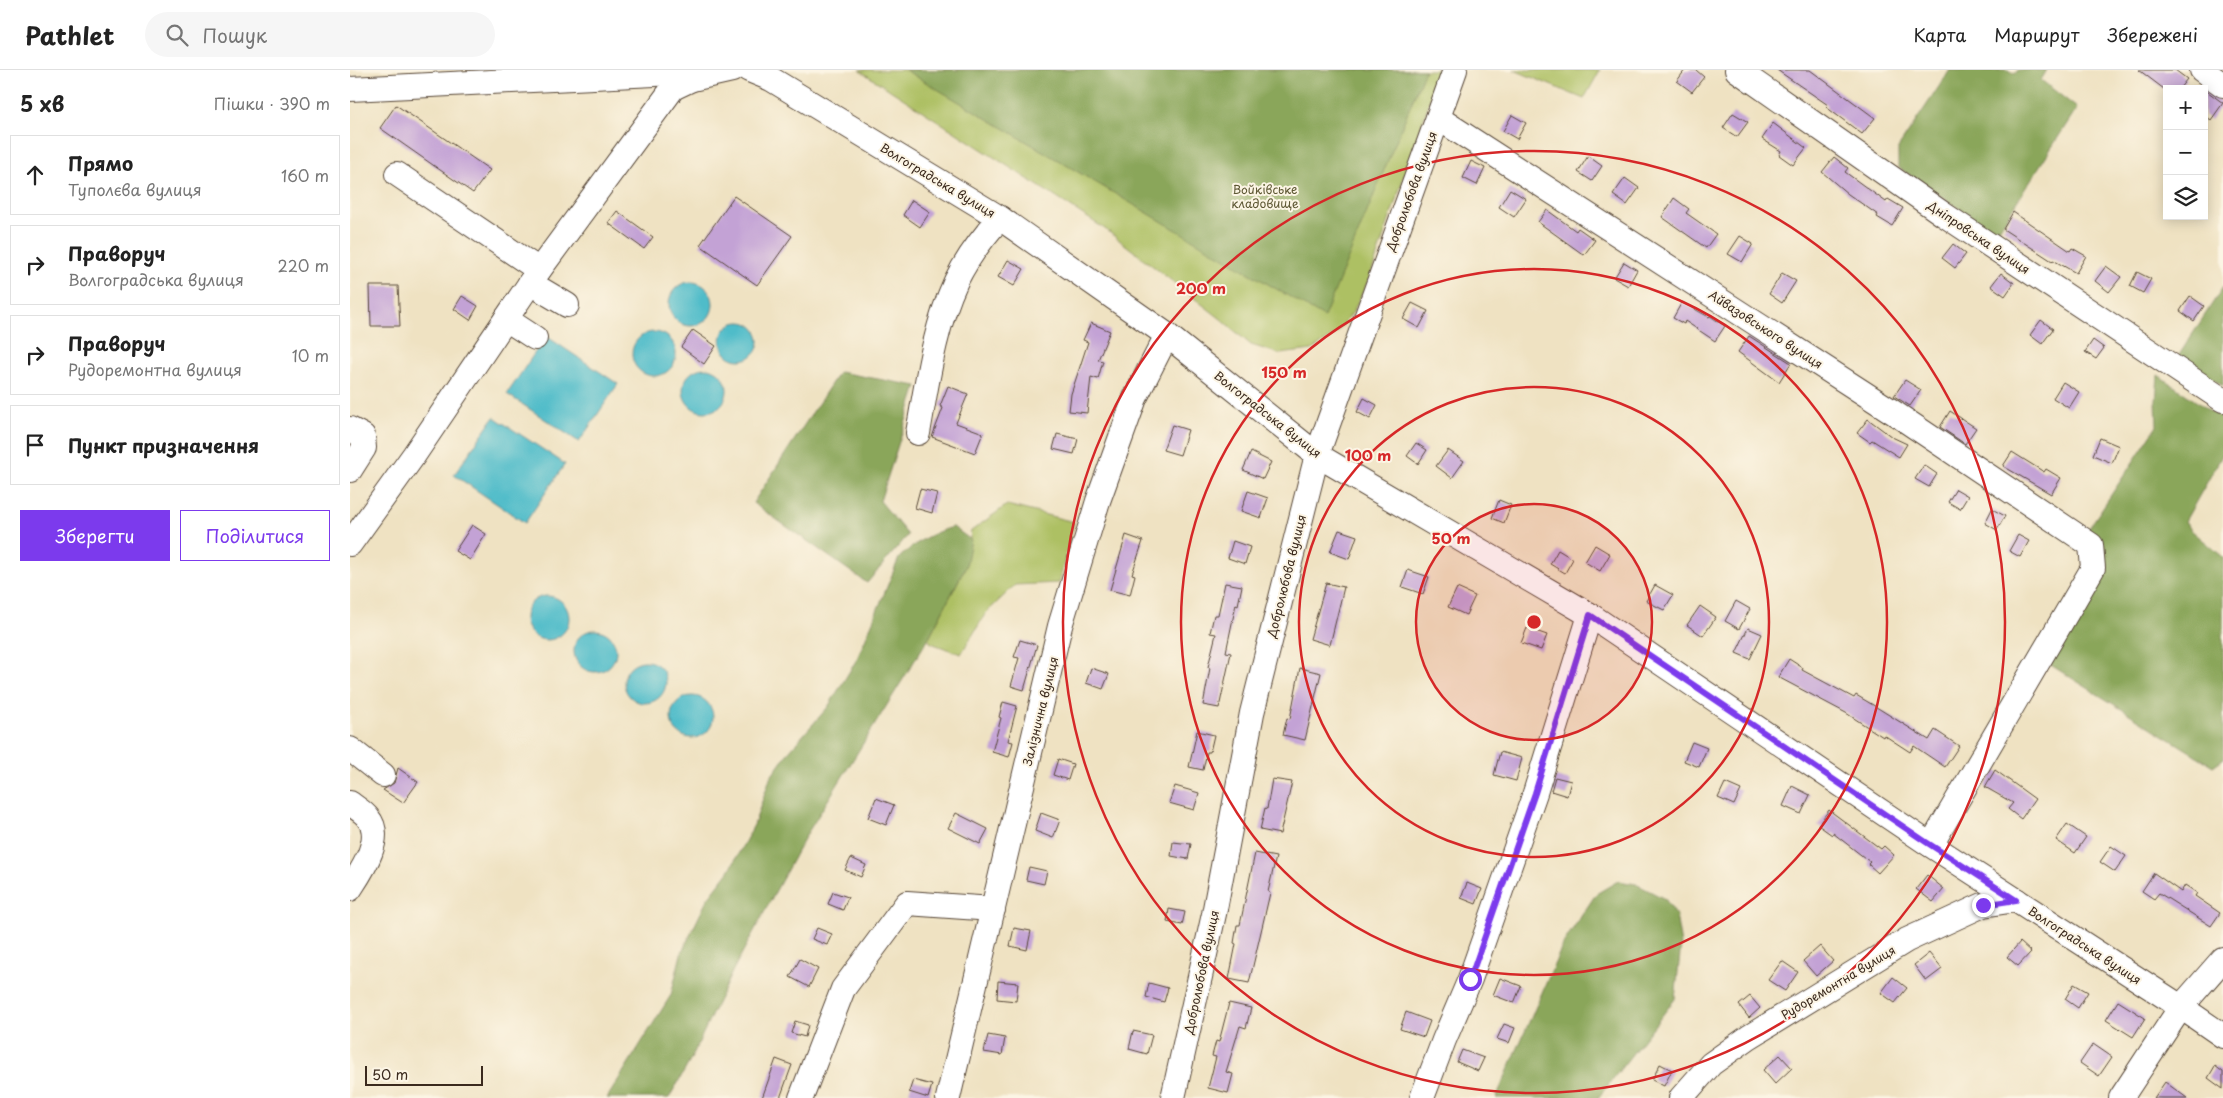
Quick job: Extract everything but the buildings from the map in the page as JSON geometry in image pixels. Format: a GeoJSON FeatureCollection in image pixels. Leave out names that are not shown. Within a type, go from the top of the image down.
{"type":"FeatureCollection","features":[{"type":"Feature","properties":{"kind":"street"},"geometry":{"type":"LineString","coordinates":[[353,533],[535,276],[673,88],[692,79],[732,70]]}},
{"type":"Feature","properties":{"kind":"street","name":"Волгоградська вулиця"},"geometry":{"type":"LineString","coordinates":[[749,70],[771,79],[1000,218],[1168,335],[1317,455],[1590,615],[1931,845],[2223,1036]]}},
{"type":"Feature","properties":{"kind":"street","name":"Добролюбова вулиця"},"geometry":{"type":"LineString","coordinates":[[1173,1098],[1214,914],[1252,713],[1317,455],[1455,70]]}},
{"type":"Feature","properties":{"kind":"street","name":"Дніпровська вулиця"},"geometry":{"type":"LineString","coordinates":[[1737,70],[1942,214],[2223,400]]}},
{"type":"Feature","properties":{"kind":"street"},"geometry":{"type":"LineString","coordinates":[[2202,70],[2223,85]]}},
{"type":"Feature","properties":{"kind":"street"},"geometry":{"type":"LineString","coordinates":[[350,89],[675,73],[692,79]]}},
{"type":"Feature","properties":{"kind":"street","name":"Айвазовського вулиця"},"geometry":{"type":"LineString","coordinates":[[1438,118],[1893,412],[2091,545],[2094,568],[1931,845]]}},
{"type":"Feature","properties":{"kind":"street"},"geometry":{"type":"LineString","coordinates":[[397,174],[535,276],[567,305]]}},
{"type":"Feature","properties":{"kind":"street"},"geometry":{"type":"LineString","coordinates":[[918,433],[931,363],[946,307],[956,280],[981,240],[1000,218]]}},
{"type":"Feature","properties":{"kind":"street"},"geometry":{"type":"LineString","coordinates":[[506,319],[535,338]]}},
{"type":"Feature","properties":{"kind":"street","name":"Залізнична вулиця"},"geometry":{"type":"LineString","coordinates":[[948,1098],[1022,780],[1068,599],[1098,502],[1135,398],[1168,335]]}},
{"type":"Feature","properties":{"kind":"street"},"geometry":{"type":"LineString","coordinates":[[350,430],[363,436],[364,448],[350,470]]}},
{"type":"Feature","properties":{"kind":"street"},"geometry":{"type":"LineString","coordinates":[[1422,1098],[1470,979],[1535,793],[1590,615]]}},
{"type":"Feature","properties":{"kind":"street"},"geometry":{"type":"LineString","coordinates":[[350,749],[383,775]]}},
{"type":"Feature","properties":{"kind":"street"},"geometry":{"type":"LineString","coordinates":[[350,803],[368,818],[373,826],[374,839],[366,862],[350,889]]}},
{"type":"Feature","properties":{"kind":"street","name":"Рудоремонтна вулиця"},"geometry":{"type":"LineString","coordinates":[[1681,1098],[1711,1064],[1749,1037],[1907,940],[1983,905],[2016,900]]}},
{"type":"Feature","properties":{"kind":"street"},"geometry":{"type":"LineString","coordinates":[[801,1098],[843,990],[907,903],[993,909]]}},
{"type":"Feature","properties":{"kind":"street"},"geometry":{"type":"LineString","coordinates":[[2121,1098],[2181,1007],[2223,958]]}},
{"type":"Feature","properties":{"kind":"green space","name":"Войківське кладовище"},"geometry":{"type":"Polygon","coordinates":[[[859,70],[1440,70],[1370,277],[1353,312],[1336,334],[1312,350],[1280,354],[1251,345],[1221,319],[1105,229],[859,70]]]}},
{"type":"Feature","properties":{"kind":"green space","name":"Войківське кладовище"},"geometry":{"type":"Polygon","coordinates":[[[905,70],[1425,70],[1324,317],[905,70]]]}},
{"type":"Feature","properties":{"kind":"green space"},"geometry":{"type":"Polygon","coordinates":[[[1514,70],[1600,70],[1584,99],[1514,70]]]}},
{"type":"Feature","properties":{"kind":"green space"},"geometry":{"type":"Polygon","coordinates":[[[1950,70],[2009,70],[2015,74],[2018,70],[2047,70],[2041,80],[2077,108],[1996,234],[1898,167],[1898,148],[1950,70]]]}},
{"type":"Feature","properties":{"kind":"green space"},"geometry":{"type":"Polygon","coordinates":[[[2223,287],[2223,386],[2179,355],[2223,287]]]}},
{"type":"Feature","properties":{"kind":"green space"},"geometry":{"type":"Polygon","coordinates":[[[839,372],[917,386],[880,501],[908,535],[867,583],[753,503],[839,372]]]}},
{"type":"Feature","properties":{"kind":"green space"},"geometry":{"type":"Polygon","coordinates":[[[2158,375],[2223,420],[2223,454],[2185,521],[2191,530],[2223,557],[2223,759],[2213,766],[2049,664],[2088,603],[2102,571],[2087,531],[2157,426],[2158,375]]]}},
{"type":"Feature","properties":{"kind":"green space"},"geometry":{"type":"Polygon","coordinates":[[[1007,505],[1074,522],[1059,583],[1015,585],[986,613],[961,654],[931,643],[928,639],[966,566],[971,531],[1007,505]]]}},
{"type":"Feature","properties":{"kind":"green space"},"geometry":{"type":"Polygon","coordinates":[[[953,527],[971,540],[966,566],[928,639],[805,837],[733,970],[690,1061],[669,1098],[607,1098],[671,995],[681,954],[708,898],[729,871],[754,825],[770,778],[790,750],[828,707],[857,659],[899,558],[924,539],[953,527]]]}},
{"type":"Feature","properties":{"kind":"green space"},"geometry":{"type":"Polygon","coordinates":[[[1618,881],[1636,884],[1665,899],[1676,915],[1681,945],[1675,999],[1598,1098],[1496,1098],[1564,942],[1596,894],[1618,881]]]}},
{"type":"Feature","properties":{"kind":"water"},"geometry":{"type":"Polygon","coordinates":[[[691,282],[703,286],[709,292],[713,304],[709,316],[703,322],[691,326],[679,322],[673,316],[669,304],[673,292],[679,286],[691,282]]]}},
{"type":"Feature","properties":{"kind":"water"},"geometry":{"type":"Polygon","coordinates":[[[740,322],[754,327],[759,341],[754,355],[740,360],[726,355],[721,341],[726,327],[740,322]]]}},
{"type":"Feature","properties":{"kind":"water"},"geometry":{"type":"Polygon","coordinates":[[[654,332],[666,336],[672,342],[676,354],[672,366],[666,372],[654,376],[642,372],[636,366],[632,354],[636,342],[642,336],[654,332]]]}},
{"type":"Feature","properties":{"kind":"water"},"geometry":{"type":"Polygon","coordinates":[[[546,336],[618,384],[579,442],[507,394],[546,336]]]}},
{"type":"Feature","properties":{"kind":"water"},"geometry":{"type":"Polygon","coordinates":[[[709,368],[721,374],[726,381],[726,399],[721,406],[714,411],[701,412],[693,409],[686,402],[683,386],[686,378],[693,371],[709,368]]]}},
{"type":"Feature","properties":{"kind":"water"},"geometry":{"type":"Polygon","coordinates":[[[494,417],[565,464],[525,523],[454,475],[494,417]]]}},
{"type":"Feature","properties":{"kind":"water"},"geometry":{"type":"Polygon","coordinates":[[[543,596],[551,596],[563,602],[569,618],[563,634],[551,640],[543,640],[531,634],[525,622],[525,614],[531,602],[543,596]]]}},
{"type":"Feature","properties":{"kind":"water"},"geometry":{"type":"Polygon","coordinates":[[[599,630],[607,633],[613,639],[616,651],[613,663],[607,669],[591,672],[583,669],[577,663],[574,647],[577,639],[583,633],[599,630]]]}},
{"type":"Feature","properties":{"kind":"water"},"geometry":{"type":"Polygon","coordinates":[[[649,661],[657,664],[663,670],[666,682],[663,694],[657,700],[641,703],[633,700],[627,694],[624,678],[627,670],[633,664],[649,661]]]}},
{"type":"Feature","properties":{"kind":"water"},"geometry":{"type":"Polygon","coordinates":[[[696,696],[704,699],[710,705],[713,717],[710,729],[704,735],[688,738],[680,735],[674,729],[671,713],[674,705],[680,699],[696,696]]]}},
{"type":"Feature","properties":{"kind":"route"},"geometry":{"type":"LineString","coordinates":[[1470,979],[1535,793],[1590,615],[1926,842],[2016,900],[1983,905]]}}]}
